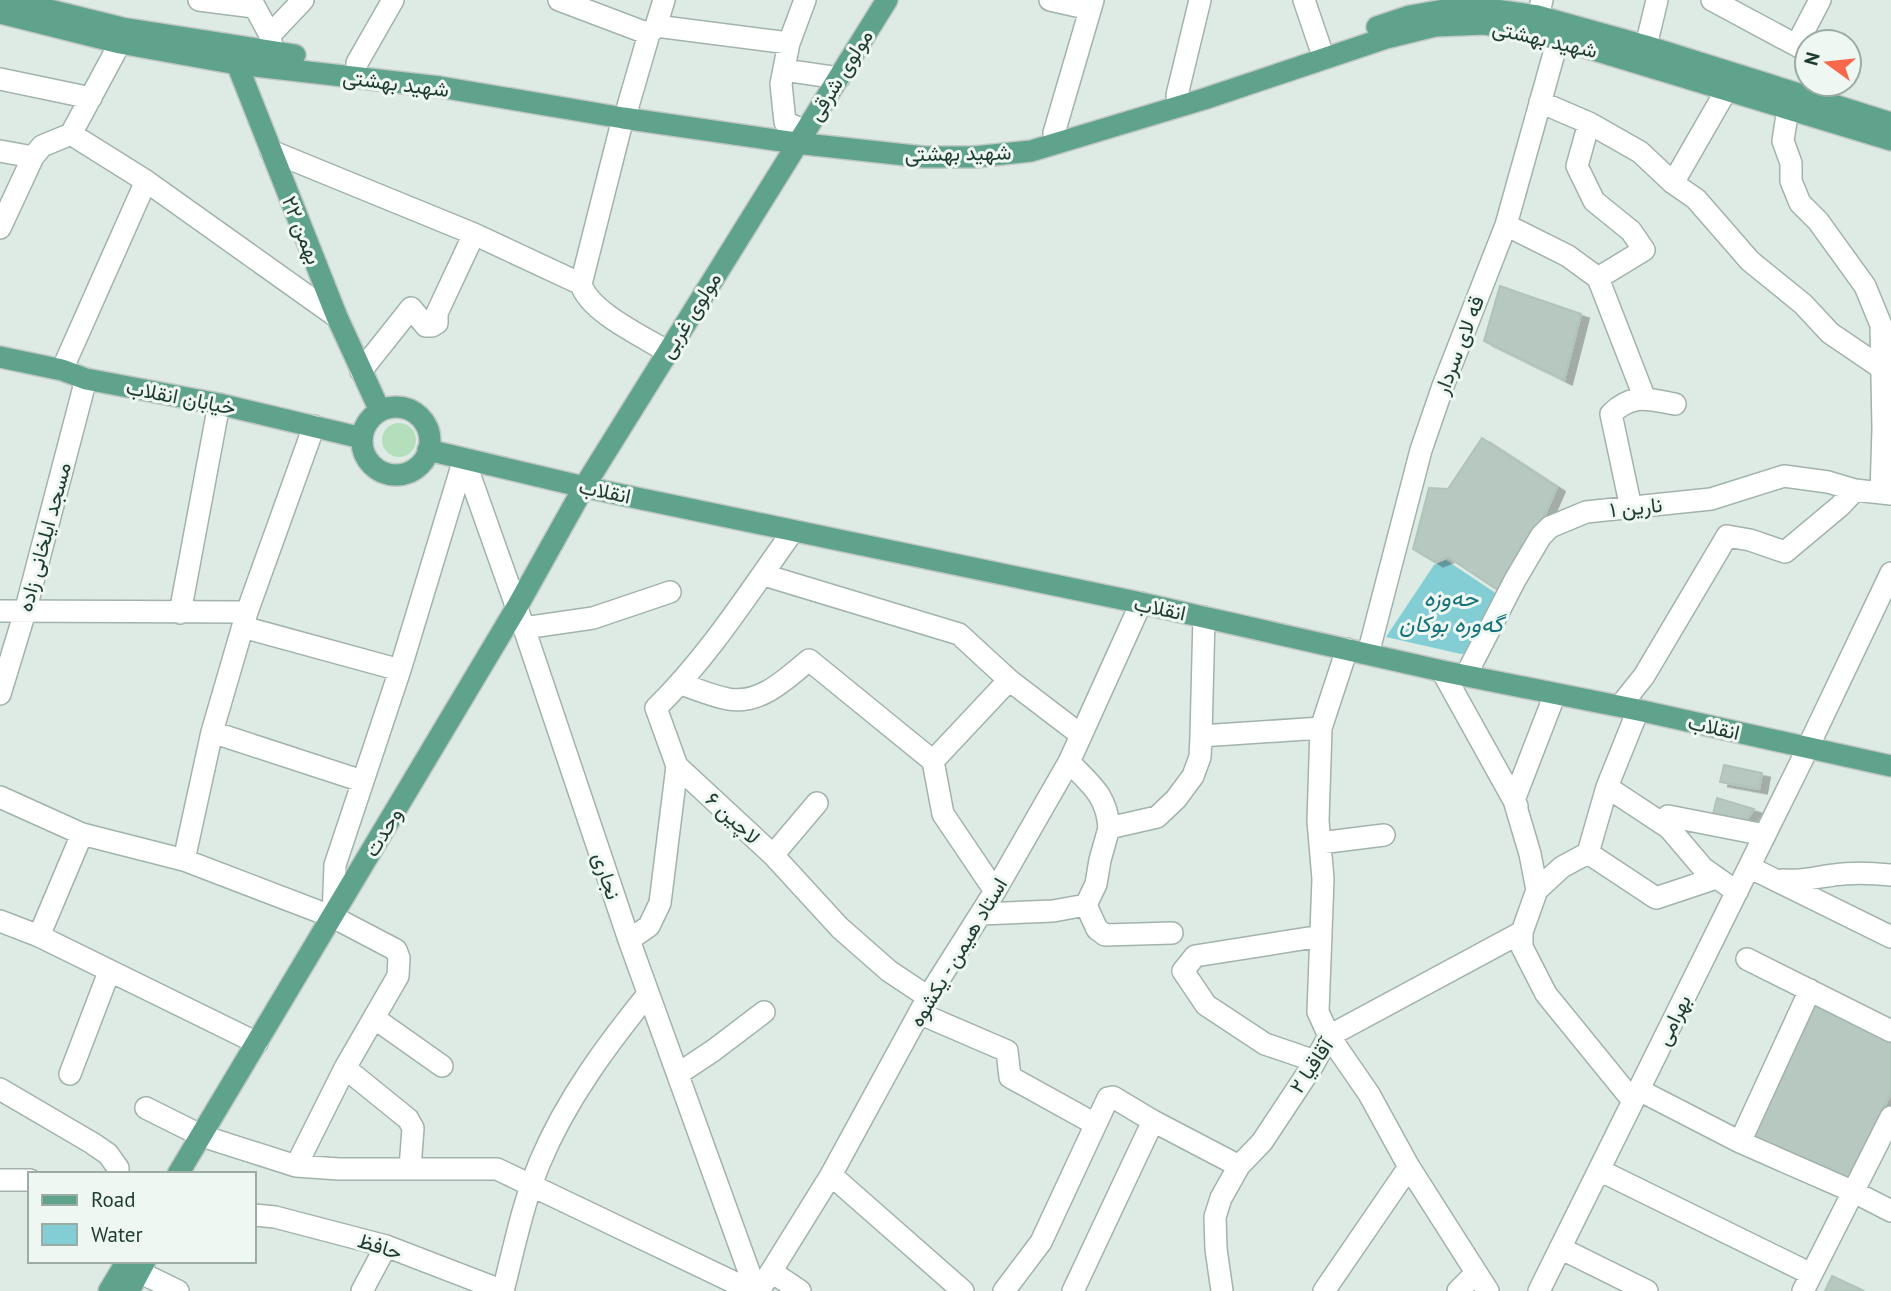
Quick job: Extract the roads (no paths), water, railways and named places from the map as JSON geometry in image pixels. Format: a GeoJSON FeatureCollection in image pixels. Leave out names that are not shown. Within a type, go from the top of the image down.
{"type":"FeatureCollection","features":[{"type":"Feature","properties":{"kind":"main road","name":"شهید بهشتی"},"geometry":{"type":"LineString","coordinates":[[9,0],[234,55]]}},
{"type":"Feature","properties":{"kind":"main road","name":"مولوی شرقی"},"geometry":{"type":"LineString","coordinates":[[800,137],[887,0]]}},
{"type":"Feature","properties":{"kind":"main road","name":"شهید بهشتی"},"geometry":{"type":"LineString","coordinates":[[800,137],[955,147],[1019,141],[1055,133],[1177,95],[1320,47],[1408,8],[1467,3],[1540,8],[1646,46],[1891,123]]}},
{"type":"Feature","properties":{"kind":"main road","name":"شهید بهشتی"},"geometry":{"type":"LineString","coordinates":[[0,13],[120,43],[234,55],[273,52],[357,63],[626,112]]}},
{"type":"Feature","properties":{"kind":"main road","name":"شهید بهشتی"},"geometry":{"type":"LineString","coordinates":[[273,52],[440,88],[626,112],[924,157],[974,157],[1031,151],[1204,99],[1386,38],[1435,26],[1485,24],[1558,39],[1788,107],[1891,141]]}},
{"type":"Feature","properties":{"kind":"main road","name":"۲۲ بهمن"},"geometry":{"type":"LineString","coordinates":[[234,55],[337,317],[380,411]]}},
{"type":"Feature","properties":{"kind":"main road","name":"مولوی غربی"},"geometry":{"type":"LineString","coordinates":[[583,487],[800,137]]}},
{"type":"Feature","properties":{"kind":"main road","name":"خیابان انقلاب"},"geometry":{"type":"LineString","coordinates":[[0,357],[62,370],[86,379],[219,404],[362,438]]}},
{"type":"Feature","properties":{"kind":"main road"},"geometry":{"type":"LineString","coordinates":[[402,407],[412,411],[427,428],[428,450],[418,467],[400,475],[390,475],[372,466],[362,448],[362,438],[371,418],[380,411],[402,407]]}},
{"type":"Feature","properties":{"kind":"main road","name":"انقلاب"},"geometry":{"type":"LineString","coordinates":[[428,450],[583,487],[1141,603],[1442,671],[1629,708],[1891,766]]}},
{"type":"Feature","properties":{"kind":"main road","name":"وحدت"},"geometry":{"type":"LineString","coordinates":[[179,1172],[517,607],[583,487]]}},
{"type":"Feature","properties":{"kind":"main road"},"geometry":{"type":"LineString","coordinates":[[109,1291],[135,1271]]}},
{"type":"Feature","properties":{"kind":"street"},"geometry":{"type":"LineString","coordinates":[[199,0],[253,3],[273,52]]}},
{"type":"Feature","properties":{"kind":"street"},"geometry":{"type":"LineString","coordinates":[[273,52],[303,0]]}},
{"type":"Feature","properties":{"kind":"street"},"geometry":{"type":"LineString","coordinates":[[357,63],[393,0]]}},
{"type":"Feature","properties":{"kind":"street"},"geometry":{"type":"LineString","coordinates":[[559,0],[652,30],[789,43]]}},
{"type":"Feature","properties":{"kind":"street"},"geometry":{"type":"LineString","coordinates":[[664,0],[626,112],[581,284],[584,294],[604,313],[668,352]]}},
{"type":"Feature","properties":{"kind":"street","name":"مولوی شرقی"},"geometry":{"type":"LineString","coordinates":[[800,137],[785,122],[781,84],[789,43],[805,0]]}},
{"type":"Feature","properties":{"kind":"street"},"geometry":{"type":"LineString","coordinates":[[1050,0],[1091,5],[1055,133]]}},
{"type":"Feature","properties":{"kind":"street"},"geometry":{"type":"LineString","coordinates":[[1177,95],[1200,0]]}},
{"type":"Feature","properties":{"kind":"street"},"geometry":{"type":"LineString","coordinates":[[1304,0],[1320,47]]}},
{"type":"Feature","properties":{"kind":"street"},"geometry":{"type":"LineString","coordinates":[[1646,46],[1657,0]]}},
{"type":"Feature","properties":{"kind":"street"},"geometry":{"type":"LineString","coordinates":[[1712,0],[1793,43]]}},
{"type":"Feature","properties":{"kind":"street"},"geometry":{"type":"LineString","coordinates":[[1810,28],[1820,0]]}},
{"type":"Feature","properties":{"kind":"street","name":"قه لای سردار"},"geometry":{"type":"LineString","coordinates":[[1368,654],[1421,450],[1506,225],[1558,39]]}},
{"type":"Feature","properties":{"kind":"street"},"geometry":{"type":"LineString","coordinates":[[1,222],[33,157],[42,146],[71,134],[120,43]]}},
{"type":"Feature","properties":{"kind":"street"},"geometry":{"type":"LineString","coordinates":[[784,71],[839,78]]}},
{"type":"Feature","properties":{"kind":"street"},"geometry":{"type":"LineString","coordinates":[[0,79],[91,98]]}},
{"type":"Feature","properties":{"kind":"street"},"geometry":{"type":"LineString","coordinates":[[1673,183],[1727,89]]}},
{"type":"Feature","properties":{"kind":"street"},"geometry":{"type":"LineString","coordinates":[[1540,102],[1589,123],[1640,152],[1696,200],[1750,261],[1803,304],[1830,333],[1882,369]]}},
{"type":"Feature","properties":{"kind":"street"},"geometry":{"type":"LineString","coordinates":[[1788,107],[1783,141],[1791,163],[1791,181],[1800,203],[1818,221],[1865,286],[1881,325],[1886,494]]}},
{"type":"Feature","properties":{"kind":"street"},"geometry":{"type":"LineString","coordinates":[[1589,123],[1577,166],[1594,201],[1631,231],[1644,250],[1598,278]]}},
{"type":"Feature","properties":{"kind":"street"},"geometry":{"type":"LineString","coordinates":[[71,134],[146,181],[337,317]]}},
{"type":"Feature","properties":{"kind":"street"},"geometry":{"type":"LineString","coordinates":[[0,151],[33,157]]}},
{"type":"Feature","properties":{"kind":"street"},"geometry":{"type":"LineString","coordinates":[[271,152],[474,234],[581,284]]}},
{"type":"Feature","properties":{"kind":"street"},"geometry":{"type":"LineString","coordinates":[[62,370],[146,181]]}},
{"type":"Feature","properties":{"kind":"street"},"geometry":{"type":"LineString","coordinates":[[1506,225],[1568,256],[1598,278],[1645,399]]}},
{"type":"Feature","properties":{"kind":"street"},"geometry":{"type":"LineString","coordinates":[[361,371],[411,308],[426,326],[432,327],[436,323],[437,313],[474,234]]}},
{"type":"Feature","properties":{"kind":"street","name":"مسجد ایلخانی زاده"},"geometry":{"type":"LineString","coordinates":[[0,694],[25,612],[86,379]]}},
{"type":"Feature","properties":{"kind":"street"},"geometry":{"type":"LineString","coordinates":[[1631,508],[1611,414],[1623,403],[1645,399],[1675,404]]}},
{"type":"Feature","properties":{"kind":"street"},"geometry":{"type":"LineString","coordinates":[[180,613],[219,404]]}},
{"type":"Feature","properties":{"kind":"street"},"geometry":{"type":"LineString","coordinates":[[184,860],[212,732],[245,619],[314,426]]}},
{"type":"Feature","properties":{"kind":"street"},"geometry":{"type":"LineString","coordinates":[[333,917],[335,865],[400,670],[464,459]]}},
{"type":"Feature","properties":{"kind":"street","name":"نجاری"},"geometry":{"type":"LineString","coordinates":[[464,459],[517,607],[629,940],[756,1291]]}},
{"type":"Feature","properties":{"kind":"street","name":"نارین ۱"},"geometry":{"type":"LineString","coordinates":[[1466,676],[1515,580],[1541,536],[1550,527],[1586,512],[1711,499],[1784,476],[1886,494]]}},
{"type":"Feature","properties":{"kind":"street"},"geometry":{"type":"LineString","coordinates":[[1855,490],[1785,552],[1751,540],[1727,537],[1644,676],[1629,708],[1588,853],[1562,867],[1537,890],[1522,932],[1522,947],[1546,994],[1636,1095],[1891,1211]]}},
{"type":"Feature","properties":{"kind":"street"},"geometry":{"type":"LineString","coordinates":[[677,766],[656,708],[681,684],[764,575],[793,531]]}},
{"type":"Feature","properties":{"kind":"street","name":"بهرامی"},"geometry":{"type":"LineString","coordinates":[[1539,1291],[1808,748],[1891,573]]}},
{"type":"Feature","properties":{"kind":"street"},"geometry":{"type":"LineString","coordinates":[[764,575],[959,634],[1009,680],[1081,735]]}},
{"type":"Feature","properties":{"kind":"street"},"geometry":{"type":"LineString","coordinates":[[524,628],[593,618],[670,592]]}},
{"type":"Feature","properties":{"kind":"street","name":"استاد هیمن - یکشوه"},"geometry":{"type":"LineString","coordinates":[[756,1291],[772,1272],[831,1174],[924,1005],[995,891],[1069,762],[1141,603]]}},
{"type":"Feature","properties":{"kind":"street"},"geometry":{"type":"LineString","coordinates":[[0,611],[180,613],[245,619],[400,670]]}},
{"type":"Feature","properties":{"kind":"street"},"geometry":{"type":"LineString","coordinates":[[1109,828],[1157,817],[1176,799],[1193,776],[1200,757],[1204,617]]}},
{"type":"Feature","properties":{"kind":"street"},"geometry":{"type":"LineString","coordinates":[[1347,649],[1321,728],[1318,821],[1324,879],[1318,1012],[1329,1036],[1369,1094],[1409,1167],[1488,1291]]}},
{"type":"Feature","properties":{"kind":"street"},"geometry":{"type":"LineString","coordinates":[[681,684],[729,699],[752,699],[782,683],[809,660],[933,761],[943,814],[995,891]]}},
{"type":"Feature","properties":{"kind":"street"},"geometry":{"type":"LineString","coordinates":[[1442,671],[1517,806]]}},
{"type":"Feature","properties":{"kind":"street"},"geometry":{"type":"LineString","coordinates":[[933,761],[1009,680]]}},
{"type":"Feature","properties":{"kind":"street"},"geometry":{"type":"LineString","coordinates":[[1537,890],[1514,800],[1555,694]]}},
{"type":"Feature","properties":{"kind":"street"},"geometry":{"type":"LineString","coordinates":[[1201,736],[1321,728]]}},
{"type":"Feature","properties":{"kind":"street"},"geometry":{"type":"LineString","coordinates":[[212,732],[362,781]]}},
{"type":"Feature","properties":{"kind":"street"},"geometry":{"type":"LineString","coordinates":[[1069,762],[1103,800],[1108,813],[1109,828],[1096,884],[1086,905]]}},
{"type":"Feature","properties":{"kind":"street","name":"لاچین ۶"},"geometry":{"type":"LineString","coordinates":[[629,940],[649,926],[660,903],[677,766]]}},
{"type":"Feature","properties":{"kind":"street","name":"لاچین ۶"},"geometry":{"type":"LineString","coordinates":[[677,766],[773,855],[840,928],[924,1005],[1007,1051],[1010,1077],[1096,1124]]}},
{"type":"Feature","properties":{"kind":"street"},"geometry":{"type":"LineString","coordinates":[[1607,787],[1669,828],[1689,854],[1737,892]]}},
{"type":"Feature","properties":{"kind":"street"},"geometry":{"type":"LineString","coordinates":[[0,797],[82,834],[184,860],[333,917],[396,950],[399,958],[398,976],[345,1068],[296,1166]]}},
{"type":"Feature","properties":{"kind":"street"},"geometry":{"type":"LineString","coordinates":[[773,855],[817,803]]}},
{"type":"Feature","properties":{"kind":"street"},"geometry":{"type":"LineString","coordinates":[[1668,816],[1765,835]]}},
{"type":"Feature","properties":{"kind":"street"},"geometry":{"type":"LineString","coordinates":[[39,936],[82,834]]}},
{"type":"Feature","properties":{"kind":"street"},"geometry":{"type":"LineString","coordinates":[[1320,843],[1384,835]]}},
{"type":"Feature","properties":{"kind":"street"},"geometry":{"type":"LineString","coordinates":[[1588,853],[1656,898],[1716,878]]}},
{"type":"Feature","properties":{"kind":"street"},"geometry":{"type":"LineString","coordinates":[[1749,867],[1891,937]]}},
{"type":"Feature","properties":{"kind":"street"},"geometry":{"type":"LineString","coordinates":[[1777,880],[1800,881],[1863,873],[1891,875]]}},
{"type":"Feature","properties":{"kind":"street"},"geometry":{"type":"LineString","coordinates":[[981,914],[1053,911],[1086,905]]}},
{"type":"Feature","properties":{"kind":"street"},"geometry":{"type":"LineString","coordinates":[[1086,905],[1097,929],[1105,935],[1172,933]]}},
{"type":"Feature","properties":{"kind":"street"},"geometry":{"type":"LineString","coordinates":[[0,920],[39,936],[257,1043]]}},
{"type":"Feature","properties":{"kind":"street","name":"آقاقیا ۲"},"geometry":{"type":"LineString","coordinates":[[1222,1291],[1215,1217],[1221,1198],[1239,1166],[1262,1142],[1329,1036],[1522,932]]}},
{"type":"Feature","properties":{"kind":"street"},"geometry":{"type":"LineString","coordinates":[[1315,1061],[1265,1044],[1206,1006],[1183,971],[1195,956],[1321,936]]}},
{"type":"Feature","properties":{"kind":"street"},"geometry":{"type":"LineString","coordinates":[[1747,959],[1891,1031]]}},
{"type":"Feature","properties":{"kind":"street"},"geometry":{"type":"LineString","coordinates":[[70,1074],[109,972]]}},
{"type":"Feature","properties":{"kind":"street"},"geometry":{"type":"LineString","coordinates":[[1740,1142],[1810,990]]}},
{"type":"Feature","properties":{"kind":"street"},"geometry":{"type":"LineString","coordinates":[[503,1291],[541,1159],[577,1091],[610,1041],[648,994]]}},
{"type":"Feature","properties":{"kind":"street"},"geometry":{"type":"LineString","coordinates":[[678,1074],[714,1051],[764,1012]]}},
{"type":"Feature","properties":{"kind":"street"},"geometry":{"type":"LineString","coordinates":[[374,1018],[442,1066]]}},
{"type":"Feature","properties":{"kind":"street"},"geometry":{"type":"LineString","coordinates":[[345,1068],[408,1119],[412,1128],[410,1169]]}},
{"type":"Feature","properties":{"kind":"street"},"geometry":{"type":"LineString","coordinates":[[0,1089],[108,1154],[118,1172]]}},
{"type":"Feature","properties":{"kind":"street"},"geometry":{"type":"LineString","coordinates":[[1004,1291],[1041,1242],[1108,1098],[1112,1097],[1239,1166]]}},
{"type":"Feature","properties":{"kind":"street"},"geometry":{"type":"LineString","coordinates":[[146,1108],[202,1136],[296,1166],[498,1169],[531,1187],[756,1291]]}},
{"type":"Feature","properties":{"kind":"street"},"geometry":{"type":"LineString","coordinates":[[1599,1170],[1807,1282],[1891,1117]]}},
{"type":"Feature","properties":{"kind":"street"},"geometry":{"type":"LineString","coordinates":[[1073,1291],[1153,1121]]}},
{"type":"Feature","properties":{"kind":"street"},"geometry":{"type":"LineString","coordinates":[[1324,1291],[1409,1167]]}},
{"type":"Feature","properties":{"kind":"street"},"geometry":{"type":"LineString","coordinates":[[831,1174],[963,1291]]}},
{"type":"Feature","properties":{"kind":"street"},"geometry":{"type":"LineString","coordinates":[[0,1180],[28,1180]]}},
{"type":"Feature","properties":{"kind":"street","name":"حافظ"},"geometry":{"type":"LineString","coordinates":[[256,1215],[275,1217],[386,1246],[503,1291]]}},
{"type":"Feature","properties":{"kind":"street"},"geometry":{"type":"LineString","coordinates":[[362,1291],[386,1246]]}},
{"type":"Feature","properties":{"kind":"street"},"geometry":{"type":"LineString","coordinates":[[1560,1248],[1647,1291]]}},
{"type":"Feature","properties":{"kind":"street"},"geometry":{"type":"LineString","coordinates":[[135,1271],[177,1291]]}},
{"type":"Feature","properties":{"kind":"street"},"geometry":{"type":"LineString","coordinates":[[772,1272],[800,1291]]}},
{"type":"Feature","properties":{"kind":"street"},"geometry":{"type":"LineString","coordinates":[[1458,1291],[1476,1273]]}},
{"type":"Feature","properties":{"kind":"water","name":"حه‌وزه گه‌وره بوکان"},"geometry":{"type":"Polygon","coordinates":[[[1446,560],[1503,598],[1467,653],[1461,654],[1386,637],[1434,565],[1446,560]]]}}]}
